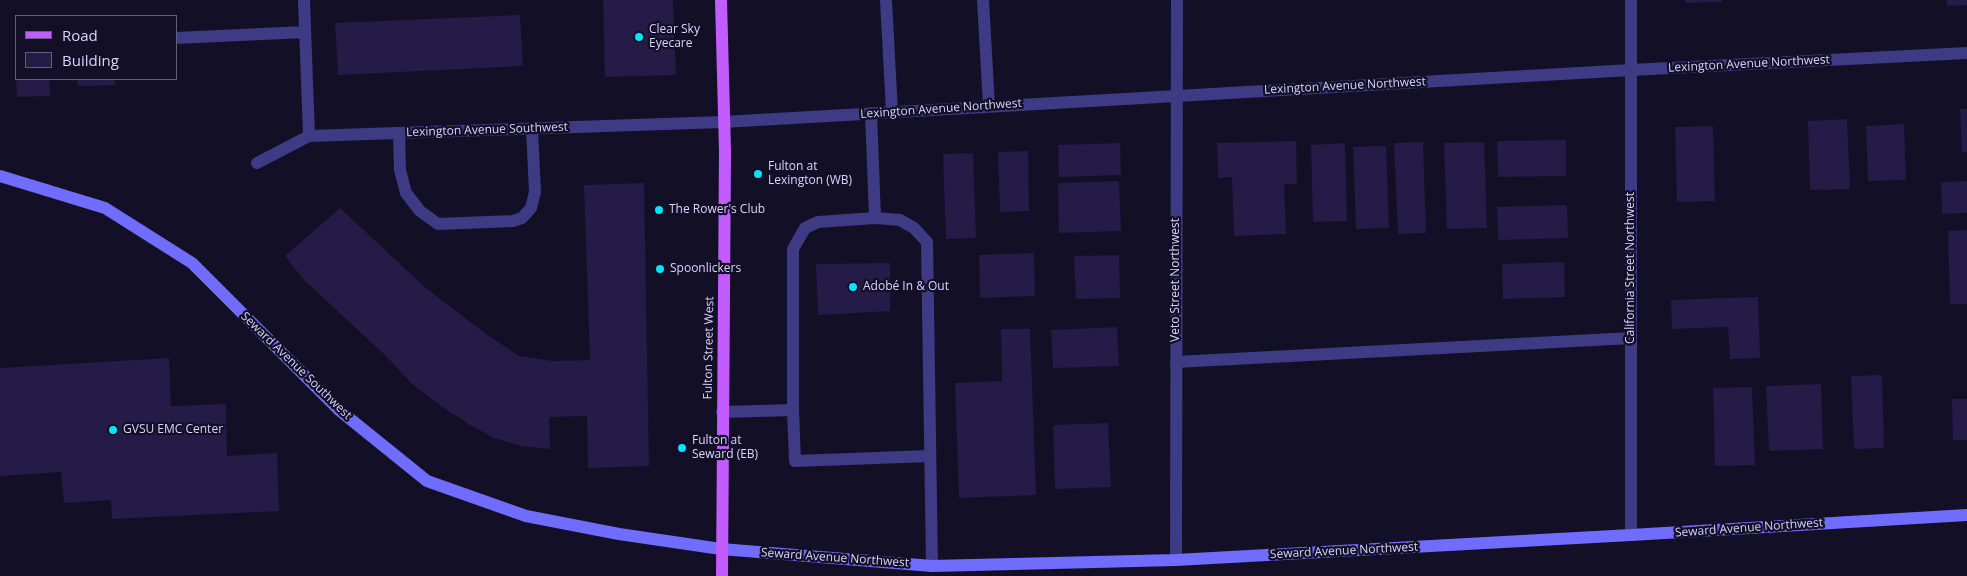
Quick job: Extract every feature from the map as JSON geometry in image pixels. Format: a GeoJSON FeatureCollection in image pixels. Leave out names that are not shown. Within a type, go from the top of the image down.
{"type":"FeatureCollection","features":[{"type":"Feature","properties":{"kind":"main road","name":"Fulton Street West"},"geometry":{"type":"LineString","coordinates":[[721,0],[725,152],[722,576]]}},
{"type":"Feature","properties":{"kind":"street"},"geometry":{"type":"LineString","coordinates":[[304,0],[309,136]]}},
{"type":"Feature","properties":{"kind":"street"},"geometry":{"type":"LineString","coordinates":[[886,0],[892,112]]}},
{"type":"Feature","properties":{"kind":"street"},"geometry":{"type":"LineString","coordinates":[[983,0],[989,106]]}},
{"type":"Feature","properties":{"kind":"street","name":"Veto Street Northwest"},"geometry":{"type":"LineString","coordinates":[[1176,560],[1177,0]]}},
{"type":"Feature","properties":{"kind":"street","name":"California Street Northwest"},"geometry":{"type":"LineString","coordinates":[[1631,0],[1631,535]]}},
{"type":"Feature","properties":{"kind":"street"},"geometry":{"type":"LineString","coordinates":[[178,38],[305,32]]}},
{"type":"Feature","properties":{"kind":"street","name":"Lexington Avenue Northwest"},"geometry":{"type":"LineString","coordinates":[[723,122],[1631,70],[1967,53]]}},
{"type":"Feature","properties":{"kind":"street"},"geometry":{"type":"LineString","coordinates":[[871,114],[875,218]]}},
{"type":"Feature","properties":{"kind":"street","name":"Lexington Avenue Southwest"},"geometry":{"type":"LineString","coordinates":[[257,163],[309,136],[723,122]]}},
{"type":"Feature","properties":{"kind":"street"},"geometry":{"type":"LineString","coordinates":[[400,133],[400,170],[406,193],[420,211],[438,224],[513,221],[522,218],[531,208],[535,192],[532,129]]}},
{"type":"Feature","properties":{"kind":"street","name":"Seward Avenue Southwest"},"geometry":{"type":"LineString","coordinates":[[0,176],[105,208],[192,263],[339,410],[427,481],[526,516],[619,534],[721,549]]}},
{"type":"Feature","properties":{"kind":"street"},"geometry":{"type":"LineString","coordinates":[[930,456],[795,461],[793,410],[793,249],[805,228],[818,222],[875,218],[900,220],[914,228],[927,242],[932,566]]}},
{"type":"Feature","properties":{"kind":"street"},"geometry":{"type":"LineString","coordinates":[[1176,362],[1631,338]]}},
{"type":"Feature","properties":{"kind":"street"},"geometry":{"type":"LineString","coordinates":[[722,412],[793,410]]}},
{"type":"Feature","properties":{"kind":"street","name":"Seward Avenue Northwest"},"geometry":{"type":"LineString","coordinates":[[721,549],[932,566],[1176,560],[1967,515]]}},
{"type":"Feature","properties":{"kind":"building","name":"Clear Sky Eyecare"},"geometry":{"type":"Polygon","coordinates":[[[603,0],[673,0],[676,75],[605,77],[603,0]]]}},
{"type":"Feature","properties":{"kind":"building"},"geometry":{"type":"Polygon","coordinates":[[[1685,0],[1722,0],[1722,2],[1685,3],[1685,0]]]}},
{"type":"Feature","properties":{"kind":"building"},"geometry":{"type":"Polygon","coordinates":[[[1947,0],[1967,0],[1967,5],[1947,6],[1947,0]]]}},
{"type":"Feature","properties":{"kind":"building"},"geometry":{"type":"Polygon","coordinates":[[[520,15],[523,66],[338,75],[335,23],[520,15]]]}},
{"type":"Feature","properties":{"kind":"building"},"geometry":{"type":"Polygon","coordinates":[[[16,80],[49,80],[50,96],[17,97],[16,80]]]}},
{"type":"Feature","properties":{"kind":"building"},"geometry":{"type":"Polygon","coordinates":[[[77,80],[115,80],[115,85],[78,86],[77,80]]]}},
{"type":"Feature","properties":{"kind":"building"},"geometry":{"type":"Polygon","coordinates":[[[1960,109],[1967,109],[1967,152],[1962,152],[1960,109]]]}},
{"type":"Feature","properties":{"kind":"building"},"geometry":{"type":"Polygon","coordinates":[[[1847,119],[1850,189],[1810,190],[1808,121],[1847,119]]]}},
{"type":"Feature","properties":{"kind":"building"},"geometry":{"type":"Polygon","coordinates":[[[1904,124],[1906,180],[1868,181],[1866,126],[1904,124]]]}},
{"type":"Feature","properties":{"kind":"building"},"geometry":{"type":"Polygon","coordinates":[[[1713,126],[1715,201],[1677,202],[1675,127],[1713,126]]]}},
{"type":"Feature","properties":{"kind":"building"},"geometry":{"type":"Polygon","coordinates":[[[1566,140],[1566,176],[1498,177],[1497,141],[1566,140]]]}},
{"type":"Feature","properties":{"kind":"building"},"geometry":{"type":"Polygon","coordinates":[[[1296,141],[1297,184],[1284,184],[1286,234],[1234,236],[1232,177],[1218,178],[1217,143],[1296,141]]]}},
{"type":"Feature","properties":{"kind":"building"},"geometry":{"type":"Polygon","coordinates":[[[1423,142],[1426,233],[1398,234],[1394,143],[1423,142]]]}},
{"type":"Feature","properties":{"kind":"building"},"geometry":{"type":"Polygon","coordinates":[[[1484,142],[1487,228],[1447,229],[1444,143],[1484,142]]]}},
{"type":"Feature","properties":{"kind":"building"},"geometry":{"type":"Polygon","coordinates":[[[1120,143],[1121,175],[1059,177],[1058,145],[1120,143]]]}},
{"type":"Feature","properties":{"kind":"building"},"geometry":{"type":"Polygon","coordinates":[[[1345,143],[1347,221],[1313,222],[1311,145],[1345,143]]]}},
{"type":"Feature","properties":{"kind":"building"},"geometry":{"type":"Polygon","coordinates":[[[1386,146],[1389,228],[1356,229],[1353,147],[1386,146]]]}},
{"type":"Feature","properties":{"kind":"building"},"geometry":{"type":"Polygon","coordinates":[[[1028,151],[1029,211],[1000,212],[998,152],[1028,151]]]}},
{"type":"Feature","properties":{"kind":"building"},"geometry":{"type":"Polygon","coordinates":[[[973,153],[976,238],[946,239],[943,154],[973,153]]]}},
{"type":"Feature","properties":{"kind":"building"},"geometry":{"type":"Polygon","coordinates":[[[1119,181],[1121,231],[1059,233],[1058,183],[1119,181]]]}},
{"type":"Feature","properties":{"kind":"building"},"geometry":{"type":"Polygon","coordinates":[[[1967,181],[1967,213],[1942,214],[1941,182],[1967,181]]]}},
{"type":"Feature","properties":{"kind":"building"},"geometry":{"type":"Polygon","coordinates":[[[644,183],[649,466],[588,468],[587,416],[549,417],[550,449],[521,446],[494,438],[470,425],[412,384],[387,357],[304,280],[285,256],[340,208],[427,289],[486,334],[519,356],[553,361],[590,360],[584,185],[644,183]]]}},
{"type":"Feature","properties":{"kind":"building"},"geometry":{"type":"Polygon","coordinates":[[[1567,205],[1568,238],[1498,240],[1497,207],[1567,205]]]}},
{"type":"Feature","properties":{"kind":"building"},"geometry":{"type":"Polygon","coordinates":[[[1967,230],[1967,304],[1950,304],[1948,231],[1967,230]]]}},
{"type":"Feature","properties":{"kind":"building"},"geometry":{"type":"Polygon","coordinates":[[[1034,253],[1035,296],[980,298],[979,255],[1034,253]]]}},
{"type":"Feature","properties":{"kind":"building"},"geometry":{"type":"Polygon","coordinates":[[[1119,255],[1120,298],[1076,299],[1074,256],[1119,255]]]}},
{"type":"Feature","properties":{"kind":"building"},"geometry":{"type":"Polygon","coordinates":[[[1564,262],[1565,297],[1503,299],[1502,264],[1564,262]]]}},
{"type":"Feature","properties":{"kind":"building","name":"Adobé In & Out"},"geometry":{"type":"Polygon","coordinates":[[[890,263],[890,311],[818,315],[816,264],[890,263]]]}},
{"type":"Feature","properties":{"kind":"building"},"geometry":{"type":"Polygon","coordinates":[[[1758,297],[1760,358],[1730,359],[1728,327],[1672,329],[1671,300],[1758,297]]]}},
{"type":"Feature","properties":{"kind":"building"},"geometry":{"type":"Polygon","coordinates":[[[1117,327],[1119,366],[1053,368],[1051,330],[1117,327]]]}},
{"type":"Feature","properties":{"kind":"building"},"geometry":{"type":"Polygon","coordinates":[[[1001,329],[1030,329],[1036,495],[959,498],[955,383],[1002,381],[1001,329]]]}},
{"type":"Feature","properties":{"kind":"building","name":"GVSU EMC Center"},"geometry":{"type":"Polygon","coordinates":[[[169,358],[171,406],[226,404],[227,456],[277,453],[279,511],[112,519],[111,500],[64,503],[61,472],[0,476],[0,368],[169,358]]]}},
{"type":"Feature","properties":{"kind":"building"},"geometry":{"type":"Polygon","coordinates":[[[1882,375],[1884,448],[1854,449],[1851,376],[1882,375]]]}},
{"type":"Feature","properties":{"kind":"building"},"geometry":{"type":"Polygon","coordinates":[[[1821,384],[1823,449],[1769,451],[1766,386],[1821,384]]]}},
{"type":"Feature","properties":{"kind":"building"},"geometry":{"type":"Polygon","coordinates":[[[1752,387],[1755,465],[1715,466],[1713,388],[1752,387]]]}},
{"type":"Feature","properties":{"kind":"building"},"geometry":{"type":"Polygon","coordinates":[[[1952,399],[1967,399],[1967,440],[1953,440],[1952,399]]]}},
{"type":"Feature","properties":{"kind":"building"},"geometry":{"type":"Polygon","coordinates":[[[1108,423],[1111,487],[1055,489],[1053,425],[1108,423]]]}},
{"type":"Feature","properties":{"kind":"place","name":"Clear Sky Eyecare"},"geometry":{"type":"Point","coordinates":[639,37]}},
{"type":"Feature","properties":{"kind":"place","name":"Fulton at Lexington (WB)"},"geometry":{"type":"Point","coordinates":[758,174]}},
{"type":"Feature","properties":{"kind":"place","name":"The Rower's Club"},"geometry":{"type":"Point","coordinates":[659,210]}},
{"type":"Feature","properties":{"kind":"place","name":"Spoonlickers"},"geometry":{"type":"Point","coordinates":[660,269]}},
{"type":"Feature","properties":{"kind":"place","name":"Adobé In & Out"},"geometry":{"type":"Point","coordinates":[853,287]}},
{"type":"Feature","properties":{"kind":"place","name":"GVSU EMC Center"},"geometry":{"type":"Point","coordinates":[113,430]}},
{"type":"Feature","properties":{"kind":"place","name":"Fulton at Seward (EB)"},"geometry":{"type":"Point","coordinates":[682,448]}}]}
